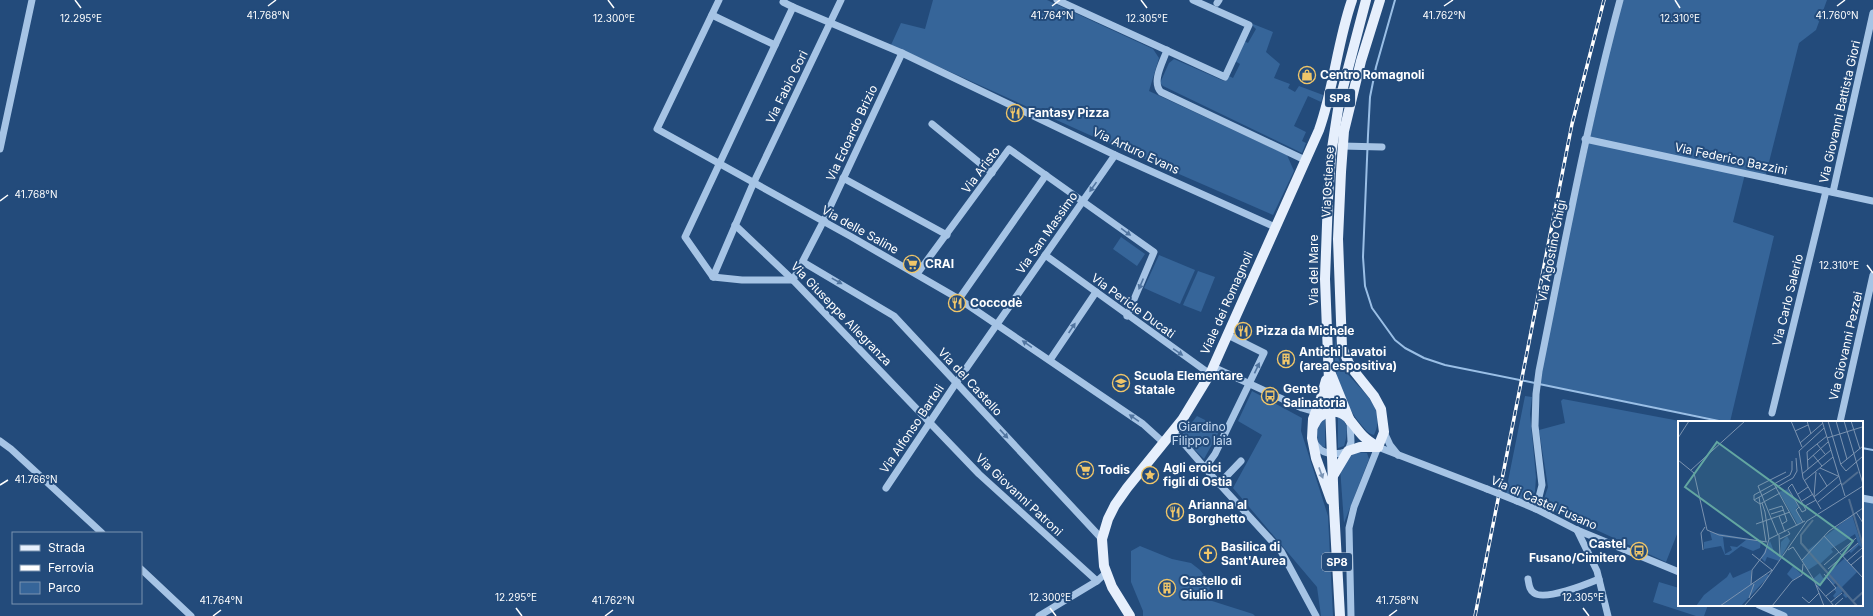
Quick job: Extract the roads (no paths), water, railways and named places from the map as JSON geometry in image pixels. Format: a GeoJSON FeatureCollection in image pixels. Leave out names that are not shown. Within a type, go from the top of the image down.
{"type":"FeatureCollection","features":[{"type":"Feature","properties":{"kind":"main road","name":"Viale dei Romagnoli"},"geometry":{"type":"LineString","coordinates":[[1130,616],[1106,573],[1102,557],[1102,539],[1105,526],[1115,505],[1173,431],[1190,407],[1212,370],[1316,136],[1326,109],[1344,28],[1352,0]]}},
{"type":"Feature","properties":{"kind":"main road","name":"Via del Mare"},"geometry":{"type":"LineString","coordinates":[[1340,616],[1334,508],[1334,476],[1332,454],[1322,413],[1329,369],[1325,279],[1328,198],[1331,155],[1340,97],[1366,0]]}},
{"type":"Feature","properties":{"kind":"main road","name":"Via Ostiense"},"geometry":{"type":"LineString","coordinates":[[1378,447],[1384,432],[1379,403],[1350,366],[1344,354],[1341,341],[1338,239],[1342,146],[1347,114],[1380,0]]}},
{"type":"Feature","properties":{"kind":"main road"},"geometry":{"type":"LineString","coordinates":[[1329,369],[1322,398],[1322,413],[1317,419],[1313,433],[1318,464],[1334,508]]}},
{"type":"Feature","properties":{"kind":"main road"},"geometry":{"type":"LineString","coordinates":[[1329,369],[1350,420]]}},
{"type":"Feature","properties":{"kind":"main road"},"geometry":{"type":"LineString","coordinates":[[1322,413],[1342,414],[1350,420],[1364,437],[1378,447]]}},
{"type":"Feature","properties":{"kind":"main road"},"geometry":{"type":"LineString","coordinates":[[1334,476],[1348,451],[1360,447],[1378,447]]}},
{"type":"Feature","properties":{"kind":"street"},"geometry":{"type":"LineString","coordinates":[[0,149],[32,0]]}},
{"type":"Feature","properties":{"kind":"street"},"geometry":{"type":"LineString","coordinates":[[719,0],[712,15],[775,45]]}},
{"type":"Feature","properties":{"kind":"street","name":"Via Fabio Gori"},"geometry":{"type":"LineString","coordinates":[[713,277],[753,184],[841,0]]}},
{"type":"Feature","properties":{"kind":"street"},"geometry":{"type":"LineString","coordinates":[[1057,0],[1225,77],[1249,25],[1193,0]]}},
{"type":"Feature","properties":{"kind":"street","name":"Via Agostino Chigi"},"geometry":{"type":"LineString","coordinates":[[1536,509],[1542,485],[1535,426],[1536,394],[1539,371],[1585,140],[1602,67],[1620,0]]}},
{"type":"Feature","properties":{"kind":"street","name":"Via Arturo Evans"},"geometry":{"type":"LineString","coordinates":[[784,1],[793,7],[902,53],[1115,155],[1275,227]]}},
{"type":"Feature","properties":{"kind":"street"},"geometry":{"type":"LineString","coordinates":[[793,7],[685,237],[713,277],[742,280],[793,280]]}},
{"type":"Feature","properties":{"kind":"street","name":"Via Giovanni Battista Giori"},"geometry":{"type":"LineString","coordinates":[[1830,192],[1873,14]]}},
{"type":"Feature","properties":{"kind":"street","name":"Via delle Saline"},"geometry":{"type":"LineString","coordinates":[[712,15],[657,129],[959,298],[1143,424],[1164,443]]}},
{"type":"Feature","properties":{"kind":"street"},"geometry":{"type":"LineString","coordinates":[[1167,50],[1157,80],[1157,88],[1160,91],[1305,160]]}},
{"type":"Feature","properties":{"kind":"street","name":"Via Edoardo Brizio"},"geometry":{"type":"LineString","coordinates":[[793,280],[804,262],[902,53]]}},
{"type":"Feature","properties":{"kind":"street"},"geometry":{"type":"LineString","coordinates":[[932,124],[992,173]]}},
{"type":"Feature","properties":{"kind":"street","name":"Via Federico Bazzini"},"geometry":{"type":"LineString","coordinates":[[1585,140],[1873,201]]}},
{"type":"Feature","properties":{"kind":"street"},"geometry":{"type":"LineString","coordinates":[[1342,146],[1382,147]]}},
{"type":"Feature","properties":{"kind":"street","name":"Via Aristo"},"geometry":{"type":"LineString","coordinates":[[917,274],[1009,150],[1084,201],[1154,252],[1127,316]]}},
{"type":"Feature","properties":{"kind":"street","name":"Via San Massimo"},"geometry":{"type":"LineString","coordinates":[[956,383],[1115,155]]}},
{"type":"Feature","properties":{"kind":"street"},"geometry":{"type":"LineString","coordinates":[[959,298],[1046,175]]}},
{"type":"Feature","properties":{"kind":"street"},"geometry":{"type":"LineString","coordinates":[[843,178],[947,235]]}},
{"type":"Feature","properties":{"kind":"street","name":"Via Carlo Salerio"},"geometry":{"type":"LineString","coordinates":[[1772,414],[1830,192]]}},
{"type":"Feature","properties":{"kind":"street","name":"Via Giuseppe Allegranza"},"geometry":{"type":"LineString","coordinates":[[735,225],[793,280],[930,422]]}},
{"type":"Feature","properties":{"kind":"street","name":"Via Pericle Ducati"},"geometry":{"type":"LineString","coordinates":[[1045,255],[1127,316],[1212,370],[1250,383],[1302,408],[1322,413]]}},
{"type":"Feature","properties":{"kind":"street","name":"Via del Castello"},"geometry":{"type":"LineString","coordinates":[[804,262],[894,316],[1102,539]]}},
{"type":"Feature","properties":{"kind":"street","name":"Via Giovanni Pezzei"},"geometry":{"type":"LineString","coordinates":[[1840,421],[1873,275]]}},
{"type":"Feature","properties":{"kind":"street"},"geometry":{"type":"LineString","coordinates":[[1050,360],[1096,292]]}},
{"type":"Feature","properties":{"kind":"street"},"geometry":{"type":"LineString","coordinates":[[1205,468],[1215,454],[1264,353],[1228,335]]}},
{"type":"Feature","properties":{"kind":"street","name":"Via Alfonso Bartoli"},"geometry":{"type":"LineString","coordinates":[[886,488],[956,383]]}},
{"type":"Feature","properties":{"kind":"street"},"geometry":{"type":"LineString","coordinates":[[1302,408],[1309,416],[1319,450],[1332,454],[1348,451],[1351,442],[1350,420]]}},
{"type":"Feature","properties":{"kind":"street","name":"Via Giovanni Patroni"},"geometry":{"type":"LineString","coordinates":[[930,422],[979,474],[1097,581]]}},
{"type":"Feature","properties":{"kind":"street"},"geometry":{"type":"LineString","coordinates":[[1173,431],[1219,484],[1281,551],[1316,616]]}},
{"type":"Feature","properties":{"kind":"street"},"geometry":{"type":"LineString","coordinates":[[1384,432],[1392,448],[1400,456]]}},
{"type":"Feature","properties":{"kind":"street"},"geometry":{"type":"LineString","coordinates":[[0,441],[11,449],[101,532]]}},
{"type":"Feature","properties":{"kind":"street","name":"Via di Castel Fusano"},"geometry":{"type":"LineString","coordinates":[[1378,447],[1517,501],[1577,530],[1678,572]]}},
{"type":"Feature","properties":{"kind":"street","name":"Via Ostiense"},"geometry":{"type":"LineString","coordinates":[[1351,616],[1349,528],[1354,507],[1378,447]]}},
{"type":"Feature","properties":{"kind":"street"},"geometry":{"type":"LineString","coordinates":[[1219,484],[1241,461]]}},
{"type":"Feature","properties":{"kind":"street"},"geometry":{"type":"LineString","coordinates":[[1863,498],[1873,500]]}},
{"type":"Feature","properties":{"kind":"street"},"geometry":{"type":"LineString","coordinates":[[1577,530],[1597,571],[1606,614]]}},
{"type":"Feature","properties":{"kind":"street"},"geometry":{"type":"LineString","coordinates":[[142,571],[191,616]]}},
{"type":"Feature","properties":{"kind":"street"},"geometry":{"type":"LineString","coordinates":[[1039,616],[1097,581],[1106,573]]}},
{"type":"Feature","properties":{"kind":"street"},"geometry":{"type":"LineString","coordinates":[[1528,579],[1529,587],[1534,593],[1539,595],[1557,593],[1599,579]]}},
{"type":"Feature","properties":{"kind":"street"},"geometry":{"type":"LineString","coordinates":[[1761,606],[1784,616]]}},
{"type":"Feature","properties":{"kind":"waterway"},"geometry":{"type":"LineString","coordinates":[[1395,0],[1376,67],[1370,97],[1363,257],[1365,286],[1372,308],[1395,340],[1405,348],[1424,358],[1445,365],[1535,383]]}},
{"type":"Feature","properties":{"kind":"waterway"},"geometry":{"type":"LineString","coordinates":[[1539,384],[1719,421]]}},
{"type":"Feature","properties":{"kind":"waterway"},"geometry":{"type":"LineString","coordinates":[[1863,448],[1873,450]]}},
{"type":"Feature","properties":{"kind":"railway"},"geometry":{"type":"LineString","coordinates":[[1475,616],[1572,124],[1604,0]]}},
{"type":"Feature","properties":{"kind":"place","name":"Centro Romagnoli"},"geometry":{"type":"Point","coordinates":[1307,75]}},
{"type":"Feature","properties":{"kind":"place","name":"Fantasy Pizza"},"geometry":{"type":"Point","coordinates":[1015,113]}},
{"type":"Feature","properties":{"kind":"place","name":"CRAI"},"geometry":{"type":"Point","coordinates":[912,264]}},
{"type":"Feature","properties":{"kind":"place","name":"Coccodè"},"geometry":{"type":"Point","coordinates":[957,303]}},
{"type":"Feature","properties":{"kind":"place","name":"Pizza da Michele"},"geometry":{"type":"Point","coordinates":[1243,331]}},
{"type":"Feature","properties":{"kind":"place","name":"Antichi Lavatoi (area espositiva)"},"geometry":{"type":"Point","coordinates":[1286,359]}},
{"type":"Feature","properties":{"kind":"place","name":"Scuola Elementare Statale"},"geometry":{"type":"Point","coordinates":[1121,383]}},
{"type":"Feature","properties":{"kind":"place","name":"Gente Salinatoria"},"geometry":{"type":"Point","coordinates":[1270,396]}},
{"type":"Feature","properties":{"kind":"place","name":"Todis"},"geometry":{"type":"Point","coordinates":[1085,470]}},
{"type":"Feature","properties":{"kind":"place","name":"Agli eroici figli di Ostia"},"geometry":{"type":"Point","coordinates":[1150,475]}},
{"type":"Feature","properties":{"kind":"place","name":"Arianna al Borghetto"},"geometry":{"type":"Point","coordinates":[1175,512]}},
{"type":"Feature","properties":{"kind":"place","name":"Castel Fusano/Cimitero"},"geometry":{"type":"Point","coordinates":[1639,551]}},
{"type":"Feature","properties":{"kind":"place","name":"Basilica di Sant'Aurea"},"geometry":{"type":"Point","coordinates":[1208,554]}},
{"type":"Feature","properties":{"kind":"place","name":"Castello di Giulio II"},"geometry":{"type":"Point","coordinates":[1167,588]}},
{"type":"Feature","properties":{"kind":"park label","name":"Giardino Filippo Iaia"},"geometry":{"type":"Point","coordinates":[1202,434]}}]}
